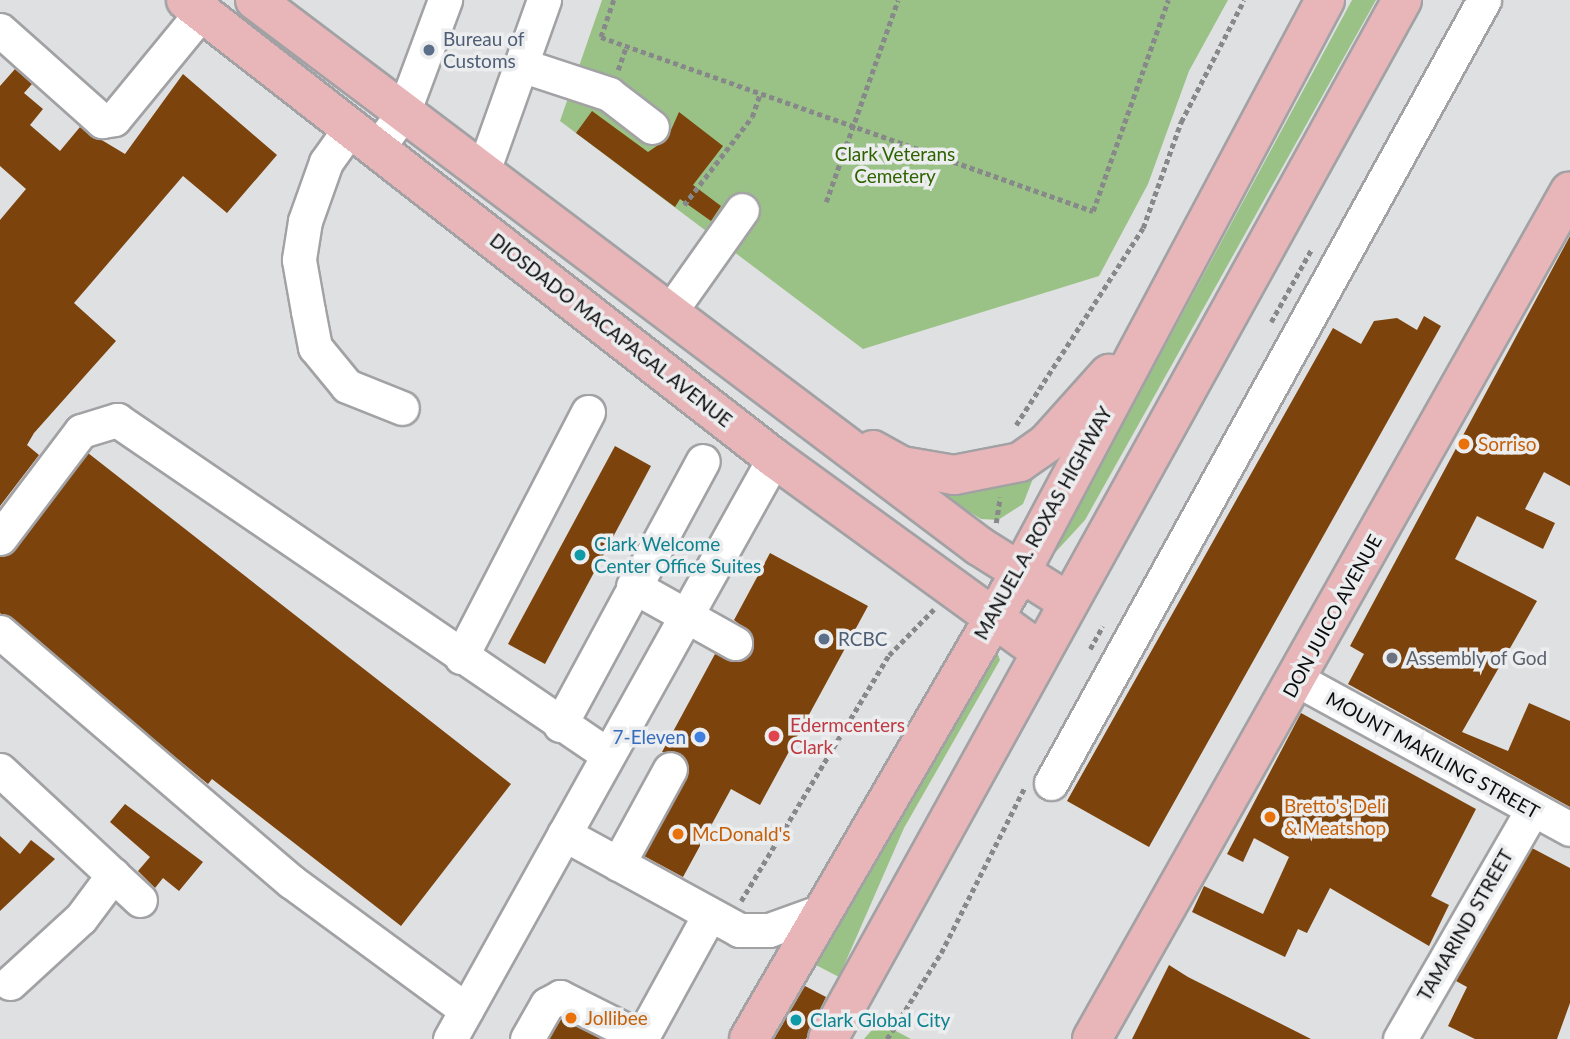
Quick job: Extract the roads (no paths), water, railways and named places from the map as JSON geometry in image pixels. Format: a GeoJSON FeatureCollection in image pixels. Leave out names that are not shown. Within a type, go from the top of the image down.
{"type":"FeatureCollection","features":[{"type":"Feature","properties":{"kind":"main road"},"geometry":{"type":"LineString","coordinates":[[254,0],[796,411],[1020,573],[1068,602]]}},
{"type":"Feature","properties":{"kind":"main road","name":"MANUEL A. ROXAS HIGHWAY"},"geometry":{"type":"LineString","coordinates":[[749,1039],[1020,573],[1325,0]]}},
{"type":"Feature","properties":{"kind":"main road"},"geometry":{"type":"LineString","coordinates":[[828,1039],[1402,0]]}},
{"type":"Feature","properties":{"kind":"main road","name":"DIOSDADO MACAPAGAL AVENUE"},"geometry":{"type":"LineString","coordinates":[[194,6],[774,458],[992,619],[1041,652]]}},
{"type":"Feature","properties":{"kind":"main road","name":"DON JUICO AVENUE"},"geometry":{"type":"LineString","coordinates":[[1092,1039],[1570,191]]}},
{"type":"Feature","properties":{"kind":"main road"},"geometry":{"type":"LineString","coordinates":[[796,411],[902,466],[954,475],[1002,468],[1047,443],[1144,337]]}},
{"type":"Feature","properties":{"kind":"street"},"geometry":{"type":"LineString","coordinates":[[402,408],[347,386],[315,347],[299,260],[306,221],[326,162],[403,113],[445,0]]}},
{"type":"Feature","properties":{"kind":"street"},"geometry":{"type":"LineString","coordinates":[[482,174],[544,0]]}},
{"type":"Feature","properties":{"kind":"street"},"geometry":{"type":"LineString","coordinates":[[1051,783],[1485,0]]}},
{"type":"Feature","properties":{"kind":"street"},"geometry":{"type":"LineString","coordinates":[[0,30],[102,121],[114,118],[194,6]]}},
{"type":"Feature","properties":{"kind":"street"},"geometry":{"type":"LineString","coordinates":[[521,65],[609,94],[652,127]]}},
{"type":"Feature","properties":{"kind":"street"},"geometry":{"type":"LineString","coordinates":[[669,313],[743,210]]}},
{"type":"Feature","properties":{"kind":"street"},"geometry":{"type":"LineString","coordinates":[[461,657],[588,412]]}},
{"type":"Feature","properties":{"kind":"street"},"geometry":{"type":"LineString","coordinates":[[0,538],[81,431],[117,421],[560,725],[608,755]]}},
{"type":"Feature","properties":{"kind":"street"},"geometry":{"type":"LineString","coordinates":[[450,1039],[774,458]]}},
{"type":"Feature","properties":{"kind":"street"},"geometry":{"type":"LineString","coordinates":[[560,725],[703,461]]}},
{"type":"Feature","properties":{"kind":"street"},"geometry":{"type":"LineString","coordinates":[[633,586],[735,643]]}},
{"type":"Feature","properties":{"kind":"street"},"geometry":{"type":"LineString","coordinates":[[0,632],[292,882],[466,1010]]}},
{"type":"Feature","properties":{"kind":"street","name":"MOUNT MAKILING STREET"},"geometry":{"type":"LineString","coordinates":[[1296,679],[1531,811],[1570,829]]}},
{"type":"Feature","properties":{"kind":"street"},"geometry":{"type":"LineString","coordinates":[[618,864],[670,769]]}},
{"type":"Feature","properties":{"kind":"street"},"geometry":{"type":"LineString","coordinates":[[0,770],[140,900]]}},
{"type":"Feature","properties":{"kind":"street","name":"TAMARIND STREET"},"geometry":{"type":"LineString","coordinates":[[1400,1039],[1531,811]]}},
{"type":"Feature","properties":{"kind":"street"},"geometry":{"type":"LineString","coordinates":[[564,834],[717,921],[758,932],[822,911]]}},
{"type":"Feature","properties":{"kind":"street"},"geometry":{"type":"LineString","coordinates":[[9,984],[81,918],[113,875]]}},
{"type":"Feature","properties":{"kind":"street"},"geometry":{"type":"LineString","coordinates":[[527,1039],[547,1004],[560,997],[641,1038],[717,921]]}},
{"type":"Feature","properties":{"kind":"place","name":"Bureau of Customs"},"geometry":{"type":"Point","coordinates":[429,50]}},
{"type":"Feature","properties":{"kind":"place","name":"Sorriso"},"geometry":{"type":"Point","coordinates":[1464,444]}},
{"type":"Feature","properties":{"kind":"place","name":"Clark Welcome Center Office Suites"},"geometry":{"type":"Point","coordinates":[580,555]}},
{"type":"Feature","properties":{"kind":"place","name":"RCBC"},"geometry":{"type":"Point","coordinates":[824,639]}},
{"type":"Feature","properties":{"kind":"place","name":"Assembly of God"},"geometry":{"type":"Point","coordinates":[1392,658]}},
{"type":"Feature","properties":{"kind":"place","name":"Edermcenters Clark"},"geometry":{"type":"Point","coordinates":[774,736]}},
{"type":"Feature","properties":{"kind":"place","name":"7-Eleven"},"geometry":{"type":"Point","coordinates":[700,737]}},
{"type":"Feature","properties":{"kind":"place","name":"Bretto's Deli & Meatshop"},"geometry":{"type":"Point","coordinates":[1270,817]}},
{"type":"Feature","properties":{"kind":"place","name":"McDonald's"},"geometry":{"type":"Point","coordinates":[678,834]}},
{"type":"Feature","properties":{"kind":"place","name":"Jollibee"},"geometry":{"type":"Point","coordinates":[571,1018]}},
{"type":"Feature","properties":{"kind":"place","name":"Clark Global City"},"geometry":{"type":"Point","coordinates":[796,1020]}},
{"type":"Feature","properties":{"kind":"park label","name":"Clark Veterans Cemetery"},"geometry":{"type":"Point","coordinates":[895,165]}}]}
